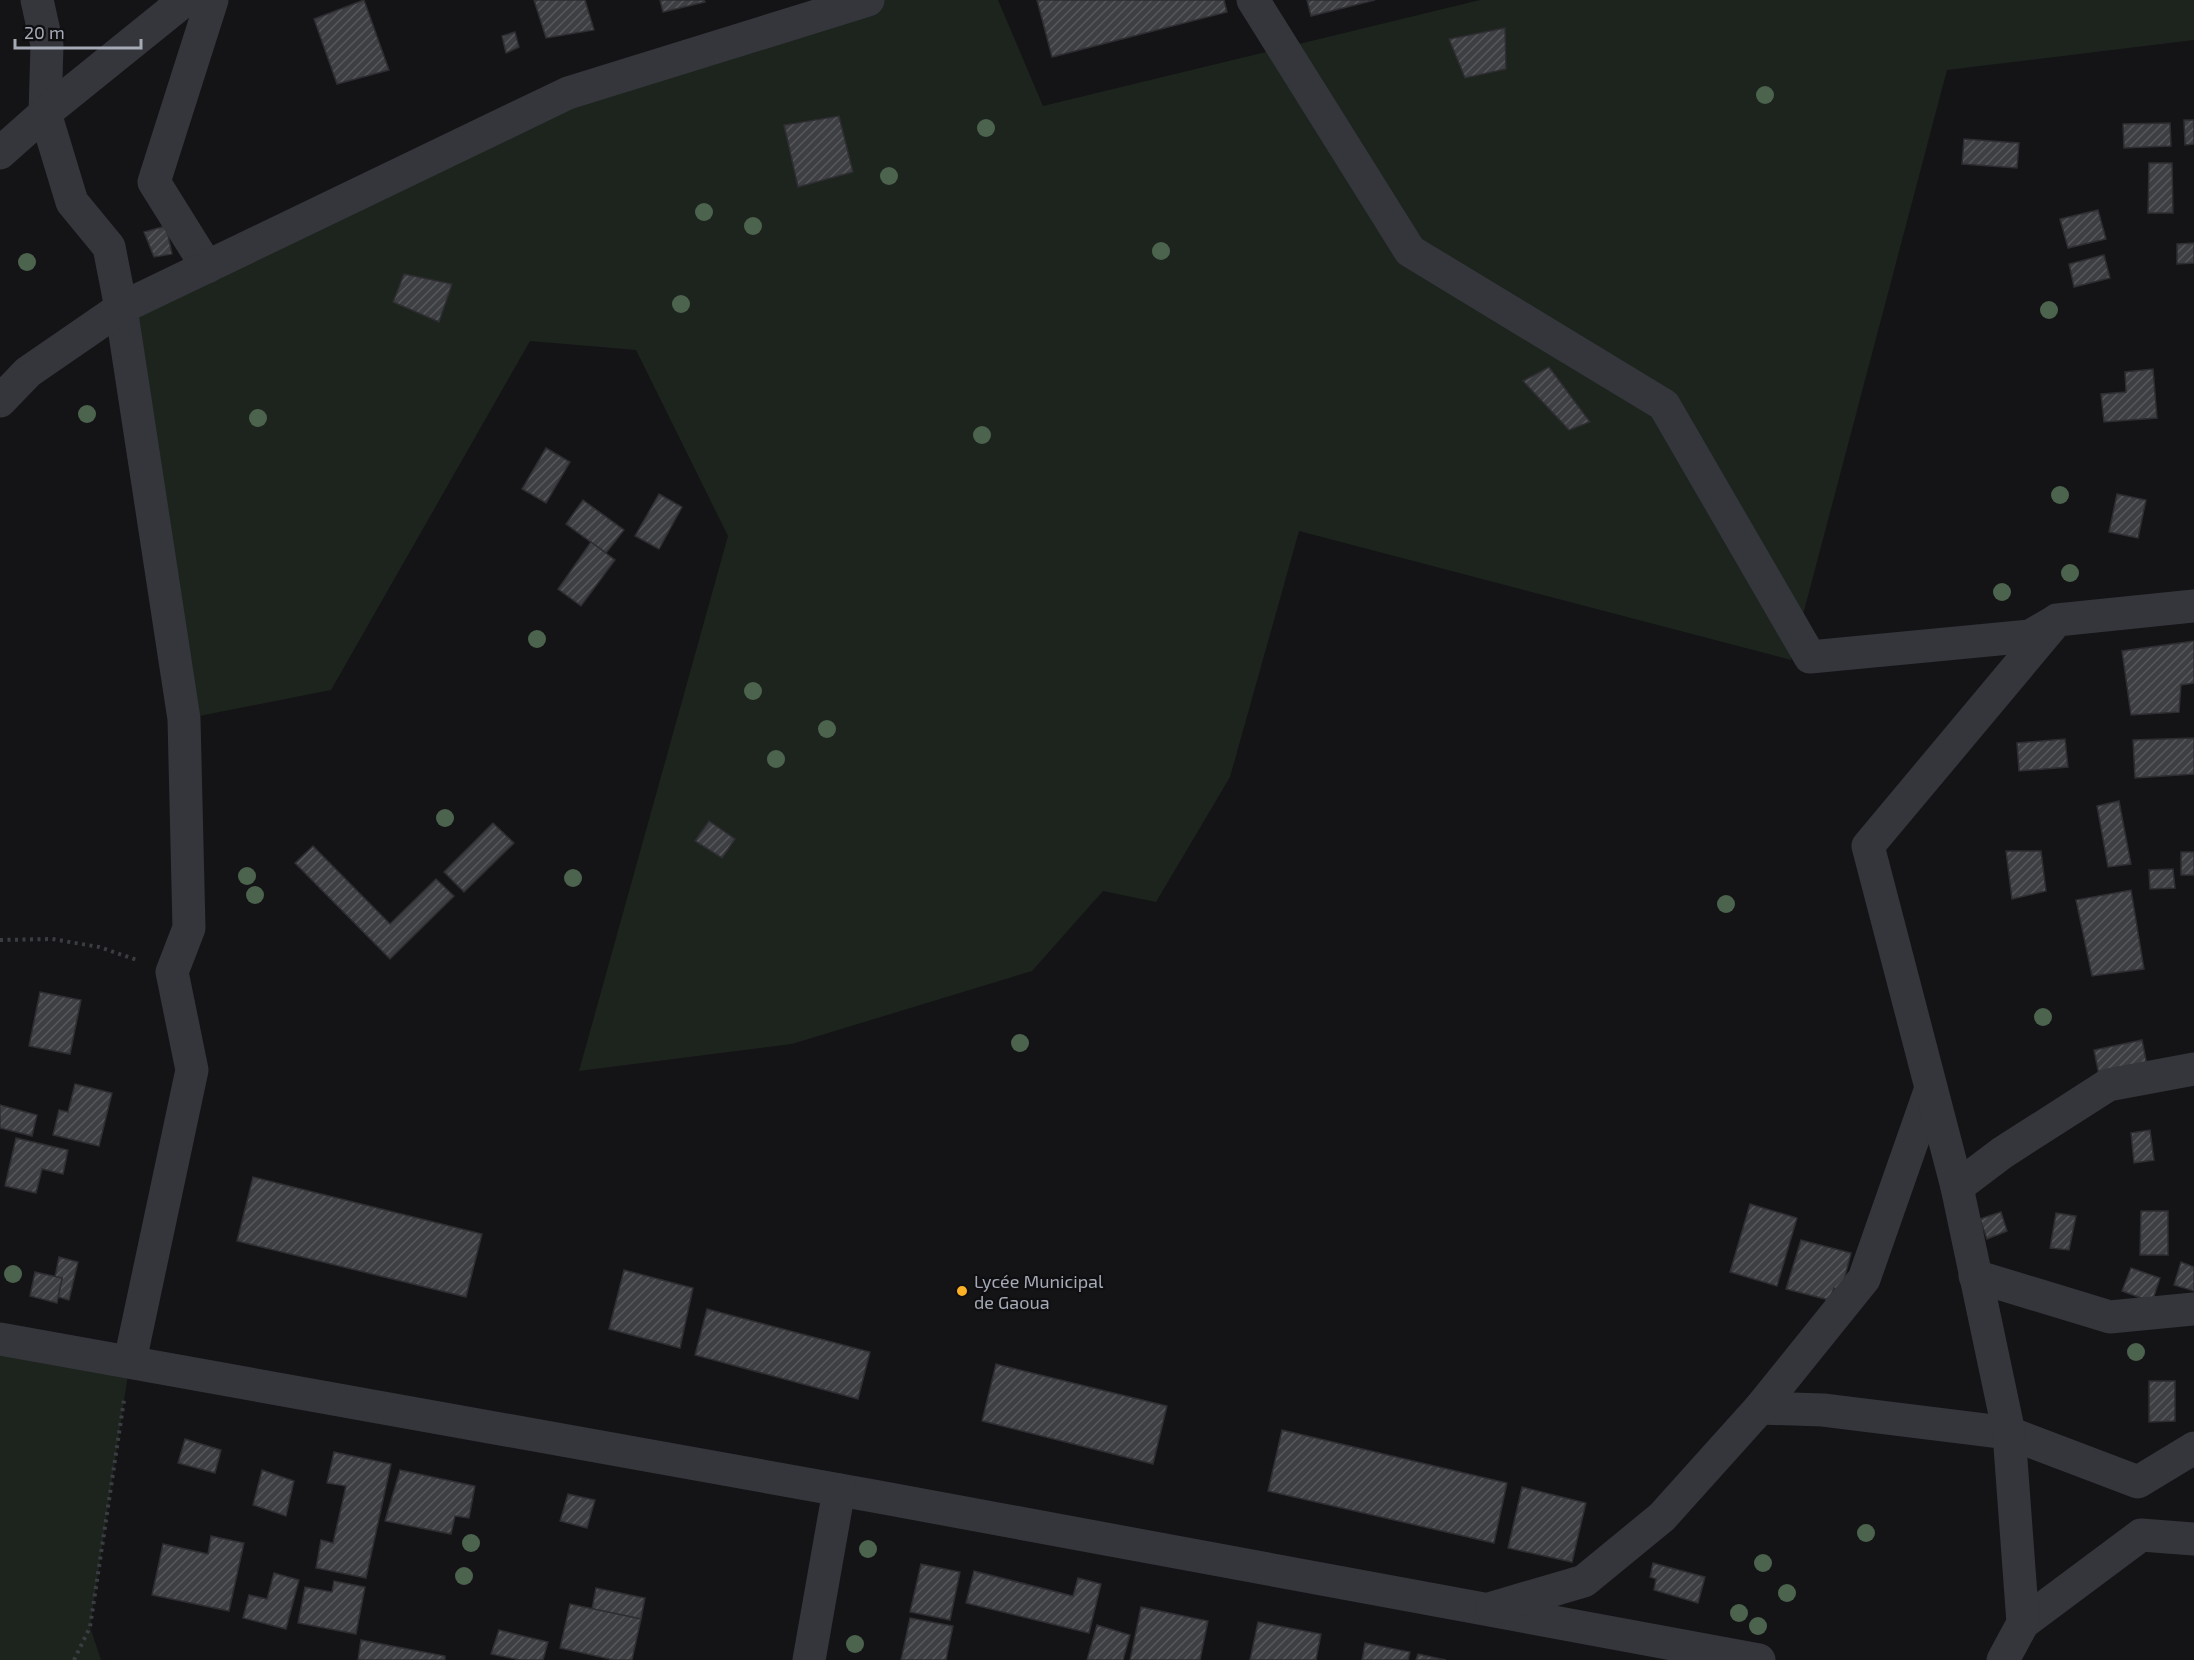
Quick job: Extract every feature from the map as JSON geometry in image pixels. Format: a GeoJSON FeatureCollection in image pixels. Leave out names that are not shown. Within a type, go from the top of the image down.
{"type":"FeatureCollection","features":[{"type":"Feature","properties":{"kind":"street"},"geometry":{"type":"LineString","coordinates":[[37,0],[47,45],[45,113],[72,202],[108,247],[121,309],[184,719],[189,928],[172,972],[192,1070],[130,1361]]}},
{"type":"Feature","properties":{"kind":"street"},"geometry":{"type":"LineString","coordinates":[[0,153],[45,113],[185,0]]}},
{"type":"Feature","properties":{"kind":"street"},"geometry":{"type":"LineString","coordinates":[[207,267],[154,182],[212,0]]}},
{"type":"Feature","properties":{"kind":"street"},"geometry":{"type":"LineString","coordinates":[[0,401],[28,372],[121,309],[568,93],[868,0]]}},
{"type":"Feature","properties":{"kind":"street"},"geometry":{"type":"LineString","coordinates":[[1253,0],[1410,251],[1664,405],[1810,657],[2030,636],[2057,620],[2194,606]]}},
{"type":"Feature","properties":{"kind":"street"},"geometry":{"type":"LineString","coordinates":[[2023,1623],[2009,1433],[1957,1187],[1868,846],[2057,620]]}},
{"type":"Feature","properties":{"kind":"street"},"geometry":{"type":"LineString","coordinates":[[1957,1187],[2002,1153],[2108,1085],[2194,1070]]}},
{"type":"Feature","properties":{"kind":"street"},"geometry":{"type":"LineString","coordinates":[[1485,1610],[1584,1581],[1662,1517],[1760,1408],[1864,1279],[1931,1088]]}},
{"type":"Feature","properties":{"kind":"street"},"geometry":{"type":"LineString","coordinates":[[1975,1276],[2110,1317],[2194,1309]]}},
{"type":"Feature","properties":{"kind":"street"},"geometry":{"type":"LineString","coordinates":[[0,1339],[839,1490],[1759,1660]]}},
{"type":"Feature","properties":{"kind":"street"},"geometry":{"type":"LineString","coordinates":[[1760,1408],[1823,1410],[2009,1433],[2138,1482],[2194,1448]]}},
{"type":"Feature","properties":{"kind":"street"},"geometry":{"type":"LineString","coordinates":[[809,1660],[839,1490]]}},
{"type":"Feature","properties":{"kind":"street"},"geometry":{"type":"LineString","coordinates":[[2003,1660],[2023,1623],[2140,1535],[2194,1539]]}},
{"type":"Feature","properties":{"kind":"path"},"geometry":{"type":"LineString","coordinates":[[0,940],[52,939],[99,947],[172,972]]}},
{"type":"Feature","properties":{"kind":"path"},"geometry":{"type":"LineString","coordinates":[[74,1660],[90,1627],[130,1361]]}},
{"type":"Feature","properties":{"kind":"shaded area"},"geometry":{"type":"Polygon","coordinates":[[[868,0],[998,0],[1043,106],[1480,0],[2194,0],[2194,40],[1947,70],[1791,660],[1299,531],[1230,777],[1156,902],[1103,891],[1032,971],[792,1044],[579,1071],[728,536],[636,350],[530,341],[331,690],[184,719],[121,308],[568,93],[868,0]]]}},
{"type":"Feature","properties":{"kind":"shaded area"},"geometry":{"type":"Polygon","coordinates":[[[0,1339],[130,1361],[90,1627],[101,1660],[0,1660],[0,1339]]]}},
{"type":"Feature","properties":{"kind":"building"},"geometry":{"type":"Polygon","coordinates":[[[364,0],[389,70],[337,84],[314,19],[364,0]]]}},
{"type":"Feature","properties":{"kind":"building"},"geometry":{"type":"Polygon","coordinates":[[[534,0],[585,0],[594,30],[546,38],[534,0]]]}},
{"type":"Feature","properties":{"kind":"building"},"geometry":{"type":"Polygon","coordinates":[[[660,0],[704,0],[705,2],[663,12],[660,0]]]}},
{"type":"Feature","properties":{"kind":"building"},"geometry":{"type":"Polygon","coordinates":[[[1037,0],[1224,0],[1227,12],[1052,57],[1037,0]]]}},
{"type":"Feature","properties":{"kind":"building"},"geometry":{"type":"Polygon","coordinates":[[[1307,0],[1375,0],[1311,16],[1307,0]]]}},
{"type":"Feature","properties":{"kind":"building"},"geometry":{"type":"Polygon","coordinates":[[[1505,28],[1506,69],[1465,78],[1449,39],[1505,28]]]}},
{"type":"Feature","properties":{"kind":"building"},"geometry":{"type":"Polygon","coordinates":[[[515,32],[519,47],[506,53],[502,36],[515,32]]]}},
{"type":"Feature","properties":{"kind":"building"},"geometry":{"type":"Polygon","coordinates":[[[839,116],[853,172],[798,187],[784,125],[839,116]]]}},
{"type":"Feature","properties":{"kind":"building"},"geometry":{"type":"Polygon","coordinates":[[[2184,120],[2194,120],[2194,144],[2185,145],[2184,120]]]}},
{"type":"Feature","properties":{"kind":"building"},"geometry":{"type":"Polygon","coordinates":[[[2170,123],[2171,146],[2124,148],[2123,124],[2170,123]]]}},
{"type":"Feature","properties":{"kind":"building"},"geometry":{"type":"Polygon","coordinates":[[[1964,139],[2019,143],[2017,168],[1962,164],[1964,139]]]}},
{"type":"Feature","properties":{"kind":"building"},"geometry":{"type":"Polygon","coordinates":[[[2149,163],[2172,163],[2173,213],[2148,213],[2149,163]]]}},
{"type":"Feature","properties":{"kind":"building"},"geometry":{"type":"Polygon","coordinates":[[[2098,210],[2106,239],[2068,248],[2060,219],[2098,210]]]}},
{"type":"Feature","properties":{"kind":"building"},"geometry":{"type":"Polygon","coordinates":[[[166,226],[172,254],[154,257],[144,232],[166,226]]]}},
{"type":"Feature","properties":{"kind":"building"},"geometry":{"type":"Polygon","coordinates":[[[2194,243],[2194,263],[2177,264],[2177,244],[2194,243]]]}},
{"type":"Feature","properties":{"kind":"building"},"geometry":{"type":"Polygon","coordinates":[[[2104,255],[2110,278],[2074,287],[2069,264],[2104,255]]]}},
{"type":"Feature","properties":{"kind":"building"},"geometry":{"type":"Polygon","coordinates":[[[404,274],[452,284],[439,322],[393,302],[404,274]]]}},
{"type":"Feature","properties":{"kind":"building"},"geometry":{"type":"Polygon","coordinates":[[[1549,367],[1590,422],[1569,430],[1523,381],[1549,367]]]}},
{"type":"Feature","properties":{"kind":"building"},"geometry":{"type":"Polygon","coordinates":[[[2153,369],[2157,418],[2104,422],[2101,394],[2126,392],[2125,372],[2153,369]]]}},
{"type":"Feature","properties":{"kind":"building"},"geometry":{"type":"Polygon","coordinates":[[[546,448],[570,462],[546,503],[522,489],[546,448]]]}},
{"type":"Feature","properties":{"kind":"building"},"geometry":{"type":"Polygon","coordinates":[[[659,494],[682,507],[659,549],[635,536],[659,494]]]}},
{"type":"Feature","properties":{"kind":"building"},"geometry":{"type":"Polygon","coordinates":[[[2117,494],[2146,500],[2138,538],[2109,532],[2117,494]]]}},
{"type":"Feature","properties":{"kind":"building"},"geometry":{"type":"Polygon","coordinates":[[[583,500],[624,530],[606,553],[566,524],[583,500]]]}},
{"type":"Feature","properties":{"kind":"building"},"geometry":{"type":"Polygon","coordinates":[[[591,542],[615,560],[581,606],[558,589],[591,542]]]}},
{"type":"Feature","properties":{"kind":"building"},"geometry":{"type":"Polygon","coordinates":[[[2194,641],[2194,683],[2181,685],[2179,712],[2131,715],[2122,651],[2194,641]]]}},
{"type":"Feature","properties":{"kind":"building"},"geometry":{"type":"Polygon","coordinates":[[[2194,738],[2194,774],[2135,778],[2133,740],[2194,738]]]}},
{"type":"Feature","properties":{"kind":"building"},"geometry":{"type":"Polygon","coordinates":[[[2065,739],[2068,767],[2019,771],[2017,743],[2065,739]]]}},
{"type":"Feature","properties":{"kind":"building"},"geometry":{"type":"Polygon","coordinates":[[[2119,801],[2131,864],[2108,867],[2097,806],[2119,801]]]}},
{"type":"Feature","properties":{"kind":"building"},"geometry":{"type":"Polygon","coordinates":[[[709,821],[735,839],[722,858],[695,841],[709,821]]]}},
{"type":"Feature","properties":{"kind":"building"},"geometry":{"type":"Polygon","coordinates":[[[493,823],[514,843],[464,892],[444,872],[493,823]]]}},
{"type":"Feature","properties":{"kind":"building"},"geometry":{"type":"Polygon","coordinates":[[[313,846],[390,924],[436,879],[454,896],[390,959],[295,863],[313,846]]]}},
{"type":"Feature","properties":{"kind":"building"},"geometry":{"type":"Polygon","coordinates":[[[2006,851],[2041,851],[2046,891],[2012,899],[2006,851]]]}},
{"type":"Feature","properties":{"kind":"building"},"geometry":{"type":"Polygon","coordinates":[[[2181,852],[2194,852],[2194,875],[2181,875],[2181,852]]]}},
{"type":"Feature","properties":{"kind":"building"},"geometry":{"type":"Polygon","coordinates":[[[2173,869],[2175,888],[2150,889],[2149,870],[2173,869]]]}},
{"type":"Feature","properties":{"kind":"building"},"geometry":{"type":"Polygon","coordinates":[[[2131,890],[2144,969],[2092,976],[2076,900],[2131,890]]]}},
{"type":"Feature","properties":{"kind":"building"},"geometry":{"type":"Polygon","coordinates":[[[40,992],[81,1000],[70,1054],[29,1046],[40,992]]]}},
{"type":"Feature","properties":{"kind":"building"},"geometry":{"type":"Polygon","coordinates":[[[2142,1040],[2147,1065],[2099,1075],[2094,1050],[2142,1040]]]}},
{"type":"Feature","properties":{"kind":"building"},"geometry":{"type":"Polygon","coordinates":[[[75,1084],[112,1093],[99,1146],[53,1135],[59,1110],[68,1112],[75,1084]]]}},
{"type":"Feature","properties":{"kind":"building"},"geometry":{"type":"Polygon","coordinates":[[[0,1105],[37,1115],[32,1136],[0,1128],[0,1105]]]}},
{"type":"Feature","properties":{"kind":"building"},"geometry":{"type":"Polygon","coordinates":[[[2150,1130],[2154,1160],[2134,1163],[2131,1133],[2150,1130]]]}},
{"type":"Feature","properties":{"kind":"building"},"geometry":{"type":"Polygon","coordinates":[[[16,1138],[68,1150],[63,1174],[42,1169],[36,1193],[5,1186],[16,1138]]]}},
{"type":"Feature","properties":{"kind":"building"},"geometry":{"type":"Polygon","coordinates":[[[253,1177],[482,1234],[466,1297],[237,1241],[253,1177]]]}},
{"type":"Feature","properties":{"kind":"building"},"geometry":{"type":"Polygon","coordinates":[[[1750,1204],[1797,1218],[1777,1286],[1730,1272],[1750,1204]]]}},
{"type":"Feature","properties":{"kind":"building"},"geometry":{"type":"Polygon","coordinates":[[[2141,1211],[2168,1211],[2168,1255],[2140,1255],[2141,1211]]]}},
{"type":"Feature","properties":{"kind":"building"},"geometry":{"type":"Polygon","coordinates":[[[2001,1212],[2007,1231],[1987,1239],[1980,1219],[2001,1212]]]}},
{"type":"Feature","properties":{"kind":"building"},"geometry":{"type":"Polygon","coordinates":[[[2056,1213],[2076,1216],[2069,1250],[2050,1248],[2056,1213]]]}},
{"type":"Feature","properties":{"kind":"building"},"geometry":{"type":"Polygon","coordinates":[[[1801,1240],[1851,1253],[1841,1292],[1834,1288],[1829,1300],[1786,1289],[1801,1240]]]}},
{"type":"Feature","properties":{"kind":"building"},"geometry":{"type":"Polygon","coordinates":[[[59,1257],[78,1262],[69,1300],[58,1297],[62,1278],[55,1277],[59,1257]]]}},
{"type":"Feature","properties":{"kind":"building"},"geometry":{"type":"Polygon","coordinates":[[[2181,1262],[2194,1267],[2194,1291],[2174,1285],[2181,1262]]]}},
{"type":"Feature","properties":{"kind":"building"},"geometry":{"type":"Polygon","coordinates":[[[2131,1268],[2160,1278],[2152,1302],[2122,1291],[2131,1268]]]}},
{"type":"Feature","properties":{"kind":"building"},"geometry":{"type":"Polygon","coordinates":[[[624,1270],[693,1288],[680,1348],[609,1329],[624,1270]]]}},
{"type":"Feature","properties":{"kind":"building"},"geometry":{"type":"Polygon","coordinates":[[[35,1272],[62,1278],[57,1303],[30,1296],[35,1272]]]}},
{"type":"Feature","properties":{"kind":"building"},"geometry":{"type":"Polygon","coordinates":[[[707,1309],[870,1352],[858,1399],[695,1355],[707,1309]]]}},
{"type":"Feature","properties":{"kind":"building"},"geometry":{"type":"Polygon","coordinates":[[[996,1364],[1167,1406],[1153,1464],[982,1421],[996,1364]]]}},
{"type":"Feature","properties":{"kind":"building"},"geometry":{"type":"Polygon","coordinates":[[[2149,1381],[2175,1381],[2175,1421],[2149,1422],[2149,1381]]]}},
{"type":"Feature","properties":{"kind":"building"},"geometry":{"type":"Polygon","coordinates":[[[1282,1430],[1507,1483],[1494,1543],[1268,1491],[1282,1430]]]}},
{"type":"Feature","properties":{"kind":"building"},"geometry":{"type":"Polygon","coordinates":[[[185,1439],[221,1450],[215,1473],[178,1463],[185,1439]]]}},
{"type":"Feature","properties":{"kind":"building"},"geometry":{"type":"Polygon","coordinates":[[[334,1452],[391,1464],[366,1578],[316,1568],[321,1540],[333,1543],[346,1486],[327,1483],[334,1452]]]}},
{"type":"Feature","properties":{"kind":"building"},"geometry":{"type":"Polygon","coordinates":[[[262,1470],[294,1481],[286,1516],[253,1505],[262,1470]]]}},
{"type":"Feature","properties":{"kind":"building"},"geometry":{"type":"Polygon","coordinates":[[[400,1470],[475,1486],[469,1518],[455,1516],[451,1534],[385,1521],[400,1470]]]}},
{"type":"Feature","properties":{"kind":"building"},"geometry":{"type":"Polygon","coordinates":[[[1522,1487],[1586,1503],[1572,1562],[1508,1548],[1522,1487]]]}},
{"type":"Feature","properties":{"kind":"building"},"geometry":{"type":"Polygon","coordinates":[[[568,1494],[595,1500],[587,1528],[560,1521],[568,1494]]]}},
{"type":"Feature","properties":{"kind":"building"},"geometry":{"type":"Polygon","coordinates":[[[211,1536],[244,1543],[229,1611],[152,1595],[163,1544],[208,1554],[211,1536]]]}},
{"type":"Feature","properties":{"kind":"building"},"geometry":{"type":"Polygon","coordinates":[[[1653,1563],[1705,1577],[1698,1603],[1654,1590],[1656,1579],[1650,1577],[1653,1563]]]}},
{"type":"Feature","properties":{"kind":"building"},"geometry":{"type":"Polygon","coordinates":[[[921,1564],[960,1572],[950,1620],[910,1612],[921,1564]]]}},
{"type":"Feature","properties":{"kind":"building"},"geometry":{"type":"Polygon","coordinates":[[[974,1571],[1073,1596],[1078,1578],[1101,1584],[1089,1633],[966,1603],[974,1571]]]}},
{"type":"Feature","properties":{"kind":"building"},"geometry":{"type":"Polygon","coordinates":[[[274,1573],[299,1580],[286,1629],[243,1618],[249,1595],[267,1599],[274,1573]]]}},
{"type":"Feature","properties":{"kind":"building"},"geometry":{"type":"Polygon","coordinates":[[[334,1581],[365,1587],[356,1634],[298,1623],[305,1587],[332,1592],[334,1581]]]}},
{"type":"Feature","properties":{"kind":"building"},"geometry":{"type":"Polygon","coordinates":[[[596,1588],[645,1598],[641,1619],[592,1609],[596,1588]]]}},
{"type":"Feature","properties":{"kind":"building"},"geometry":{"type":"Polygon","coordinates":[[[570,1604],[641,1619],[632,1660],[614,1660],[560,1648],[570,1604]]]}},
{"type":"Feature","properties":{"kind":"building"},"geometry":{"type":"Polygon","coordinates":[[[1141,1607],[1208,1621],[1200,1660],[1130,1660],[1141,1607]]]}},
{"type":"Feature","properties":{"kind":"building"},"geometry":{"type":"Polygon","coordinates":[[[910,1618],[953,1626],[946,1660],[901,1660],[910,1618]]]}},
{"type":"Feature","properties":{"kind":"building"},"geometry":{"type":"Polygon","coordinates":[[[1258,1622],[1321,1634],[1316,1660],[1250,1660],[1258,1622]]]}},
{"type":"Feature","properties":{"kind":"building"},"geometry":{"type":"Polygon","coordinates":[[[1097,1625],[1130,1635],[1123,1660],[1087,1660],[1097,1625]]]}},
{"type":"Feature","properties":{"kind":"building"},"geometry":{"type":"Polygon","coordinates":[[[499,1630],[548,1642],[543,1660],[521,1660],[491,1654],[499,1630]]]}},
{"type":"Feature","properties":{"kind":"building"},"geometry":{"type":"Polygon","coordinates":[[[361,1640],[445,1656],[445,1660],[358,1660],[361,1640]]]}},
{"type":"Feature","properties":{"kind":"building"},"geometry":{"type":"Polygon","coordinates":[[[1365,1643],[1410,1652],[1408,1660],[1362,1660],[1365,1643]]]}},
{"type":"Feature","properties":{"kind":"building"},"geometry":{"type":"Polygon","coordinates":[[[1418,1654],[1446,1660],[1416,1660],[1418,1654]]]}},
{"type":"Feature","properties":{"kind":"place","name":"Lycée Municipal de Gaoua"},"geometry":{"type":"Point","coordinates":[962,1291]}}]}
